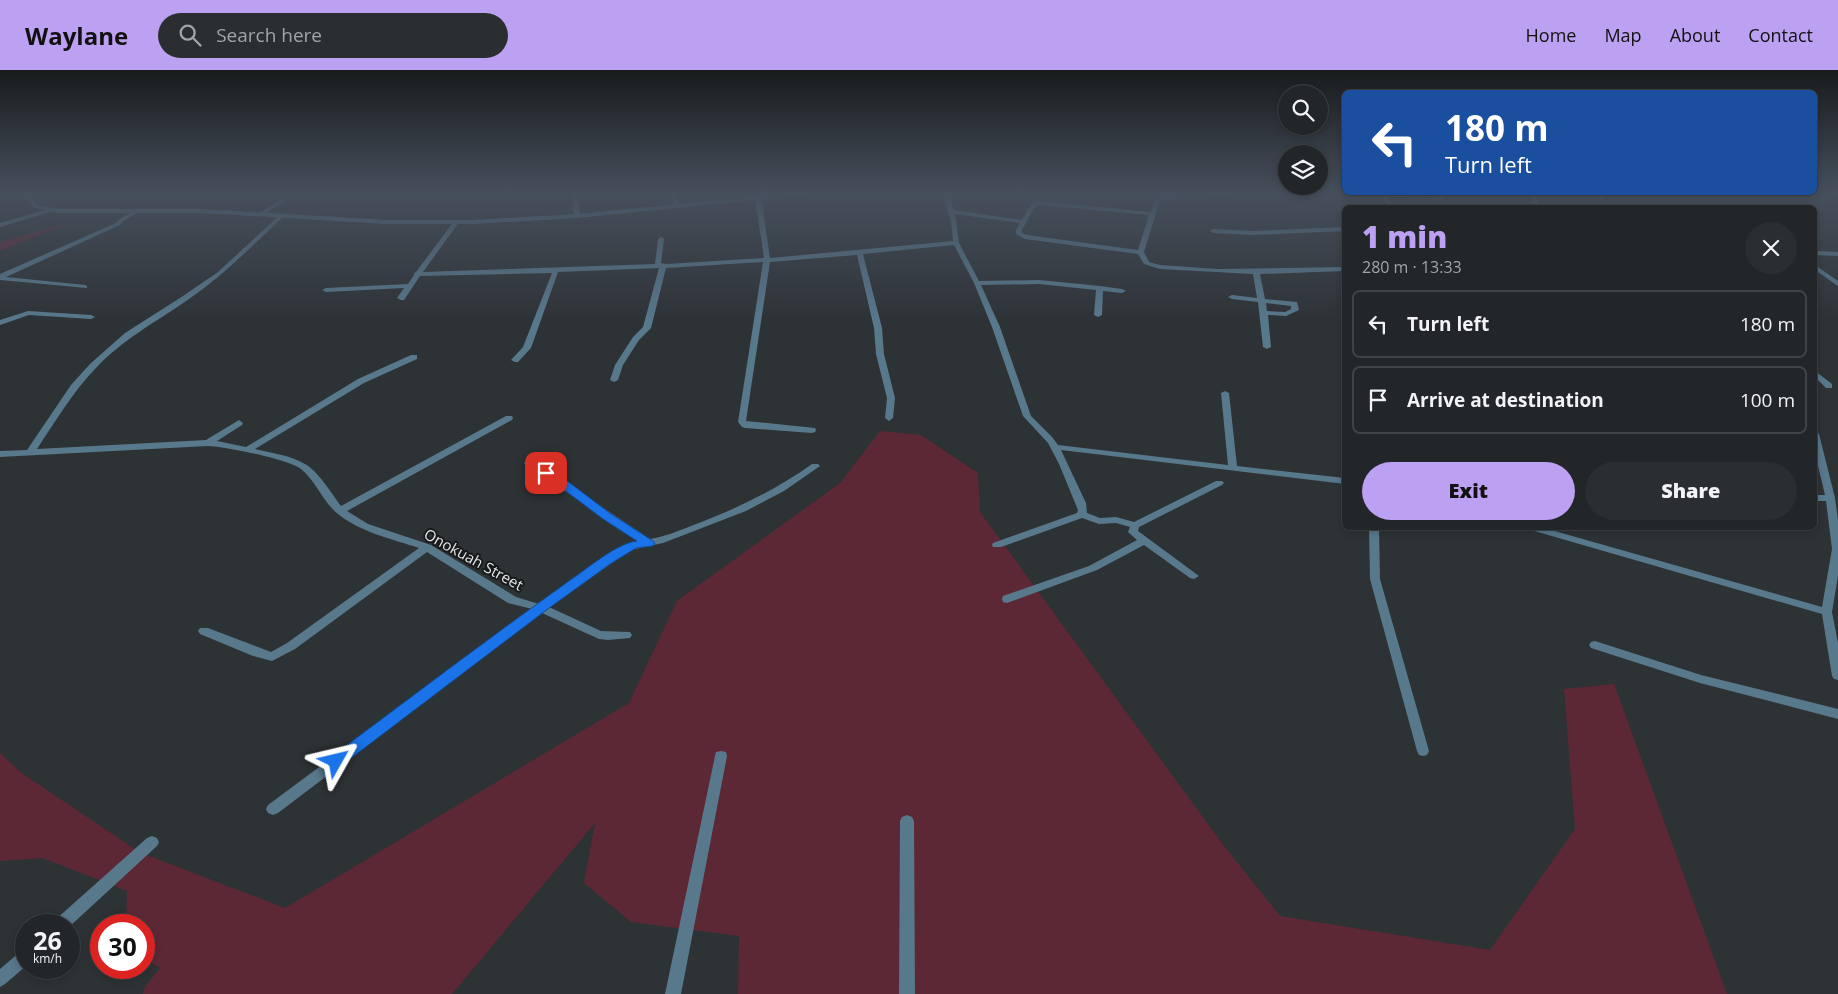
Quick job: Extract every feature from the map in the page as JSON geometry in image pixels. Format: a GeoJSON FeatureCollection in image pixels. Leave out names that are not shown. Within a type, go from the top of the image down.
{"type":"FeatureCollection","features":[{"type":"Feature","properties":{"kind":"street"},"geometry":{"type":"LineString","coordinates":[[0,278],[92,236]]}},
{"type":"Feature","properties":{"kind":"street"},"geometry":{"type":"LineString","coordinates":[[31,451],[74,387],[93,366],[128,335],[186,298],[220,273],[259,236]]}},
{"type":"Feature","properties":{"kind":"street"},"geometry":{"type":"LineString","coordinates":[[401,298],[416,274],[446,236]]}},
{"type":"Feature","properties":{"kind":"street"},"geometry":{"type":"LineString","coordinates":[[764,236],[767,258],[742,422],[745,425],[812,430]]}},
{"type":"Feature","properties":{"kind":"street"},"geometry":{"type":"LineString","coordinates":[[955,236],[956,243],[977,283],[996,328],[1027,416],[1055,447],[1081,502],[1082,515]]}},
{"type":"Feature","properties":{"kind":"street"},"geometry":{"type":"LineString","coordinates":[[1024,236],[1141,252]]}},
{"type":"Feature","properties":{"kind":"street"},"geometry":{"type":"LineString","coordinates":[[1146,236],[1141,252],[1146,263],[1153,266],[1256,272],[1342,269]]}},
{"type":"Feature","properties":{"kind":"street"},"geometry":{"type":"LineString","coordinates":[[660,239],[658,264],[663,265]]}},
{"type":"Feature","properties":{"kind":"street"},"geometry":{"type":"LineString","coordinates":[[416,274],[556,270],[860,254],[956,243]]}},
{"type":"Feature","properties":{"kind":"street"},"geometry":{"type":"LineString","coordinates":[[1817,253],[1838,254]]}},
{"type":"Feature","properties":{"kind":"street"},"geometry":{"type":"LineString","coordinates":[[860,254],[878,328],[877,339],[891,400],[889,418]]}},
{"type":"Feature","properties":{"kind":"street"},"geometry":{"type":"LineString","coordinates":[[614,380],[620,364],[636,339],[647,328],[663,265]]}},
{"type":"Feature","properties":{"kind":"street"},"geometry":{"type":"LineString","coordinates":[[1817,268],[1838,284]]}},
{"type":"Feature","properties":{"kind":"street"},"geometry":{"type":"LineString","coordinates":[[515,360],[527,348],[556,270]]}},
{"type":"Feature","properties":{"kind":"street"},"geometry":{"type":"LineString","coordinates":[[1256,272],[1264,313],[1267,348]]}},
{"type":"Feature","properties":{"kind":"street"},"geometry":{"type":"LineString","coordinates":[[0,278],[85,287]]}},
{"type":"Feature","properties":{"kind":"street"},"geometry":{"type":"LineString","coordinates":[[977,283],[1038,282],[1122,291]]}},
{"type":"Feature","properties":{"kind":"street"},"geometry":{"type":"LineString","coordinates":[[326,290],[409,286]]}},
{"type":"Feature","properties":{"kind":"street"},"geometry":{"type":"LineString","coordinates":[[1098,315],[1100,288]]}},
{"type":"Feature","properties":{"kind":"street"},"geometry":{"type":"LineString","coordinates":[[1232,297],[1294,304],[1295,310],[1286,314],[1264,313]]}},
{"type":"Feature","properties":{"kind":"street"},"geometry":{"type":"LineString","coordinates":[[0,323],[28,313],[91,317]]}},
{"type":"Feature","properties":{"kind":"street"},"geometry":{"type":"LineString","coordinates":[[247,450],[360,381],[414,357]]}},
{"type":"Feature","properties":{"kind":"street"},"geometry":{"type":"LineString","coordinates":[[1817,375],[1829,386]]}},
{"type":"Feature","properties":{"kind":"street"},"geometry":{"type":"LineString","coordinates":[[1225,394],[1233,469]]}},
{"type":"Feature","properties":{"kind":"street"},"geometry":{"type":"LineString","coordinates":[[340,512],[509,418]]}},
{"type":"Feature","properties":{"kind":"street"},"geometry":{"type":"LineString","coordinates":[[208,442],[239,423]]}},
{"type":"Feature","properties":{"kind":"street","name":"Onokuah Street"},"geometry":{"type":"LineString","coordinates":[[0,454],[208,442],[224,444],[288,460],[303,466],[340,512],[364,526],[428,547],[512,600],[541,608],[599,635],[626,635]]}},
{"type":"Feature","properties":{"kind":"street"},"geometry":{"type":"LineString","coordinates":[[1817,443],[1830,498],[1837,549],[1827,612],[1838,676]]}},
{"type":"Feature","properties":{"kind":"street"},"geometry":{"type":"LineString","coordinates":[[1055,447],[1342,481]]}},
{"type":"Feature","properties":{"kind":"street"},"geometry":{"type":"LineString","coordinates":[[529,463],[562,483],[607,517],[649,543]]}},
{"type":"Feature","properties":{"kind":"street"},"geometry":{"type":"LineString","coordinates":[[274,809],[541,608],[627,548],[667,538],[735,511],[782,488],[815,466]]}},
{"type":"Feature","properties":{"kind":"street"},"geometry":{"type":"LineString","coordinates":[[1194,576],[1144,542],[1133,532],[1136,525],[1219,483]]}},
{"type":"Feature","properties":{"kind":"street"},"geometry":{"type":"LineString","coordinates":[[1817,498],[1830,498]]}},
{"type":"Feature","properties":{"kind":"street"},"geometry":{"type":"LineString","coordinates":[[997,545],[1082,515],[1099,521],[1116,520],[1136,525]]}},
{"type":"Feature","properties":{"kind":"street"},"geometry":{"type":"LineString","coordinates":[[1374,530],[1375,578],[1423,751]]}},
{"type":"Feature","properties":{"kind":"street"},"geometry":{"type":"LineString","coordinates":[[1542,530],[1827,612]]}},
{"type":"Feature","properties":{"kind":"street"},"geometry":{"type":"LineString","coordinates":[[1007,599],[1093,568],[1144,542]]}},
{"type":"Feature","properties":{"kind":"street"},"geometry":{"type":"LineString","coordinates":[[204,631],[257,653],[272,656],[291,646],[428,547]]}},
{"type":"Feature","properties":{"kind":"street"},"geometry":{"type":"LineString","coordinates":[[1596,646],[1700,679],[1838,714]]}},
{"type":"Feature","properties":{"kind":"street"},"geometry":{"type":"LineString","coordinates":[[673,994],[721,756]]}},
{"type":"Feature","properties":{"kind":"street"},"geometry":{"type":"LineString","coordinates":[[907,994],[908,821]]}},
{"type":"Feature","properties":{"kind":"street"},"geometry":{"type":"LineString","coordinates":[[72,914],[152,842]]}},
{"type":"Feature","properties":{"kind":"street"},"geometry":{"type":"LineString","coordinates":[[0,979],[15,966]]}},
{"type":"Feature","properties":{"kind":"shaded area"},"geometry":{"type":"Polygon","coordinates":[[[21,236],[37,236],[0,251],[0,242],[21,236]]]}},
{"type":"Feature","properties":{"kind":"shaded area"},"geometry":{"type":"Polygon","coordinates":[[[880,431],[921,435],[978,473],[980,512],[1224,846],[1280,916],[1490,950],[1575,829],[1564,689],[1614,684],[1727,994],[738,994],[739,936],[631,922],[584,883],[595,823],[452,994],[143,994],[145,987],[151,979],[155,979],[155,974],[160,968],[155,965],[155,914],[126,914],[127,891],[43,858],[0,861],[0,753],[20,772],[139,852],[285,908],[629,703],[677,601],[840,483],[880,431]]]}},
{"type":"Feature","properties":{"kind":"route"},"geometry":{"type":"LineString","coordinates":[[336,761],[606,561],[633,545],[649,543],[607,517],[546,473]]}}]}
